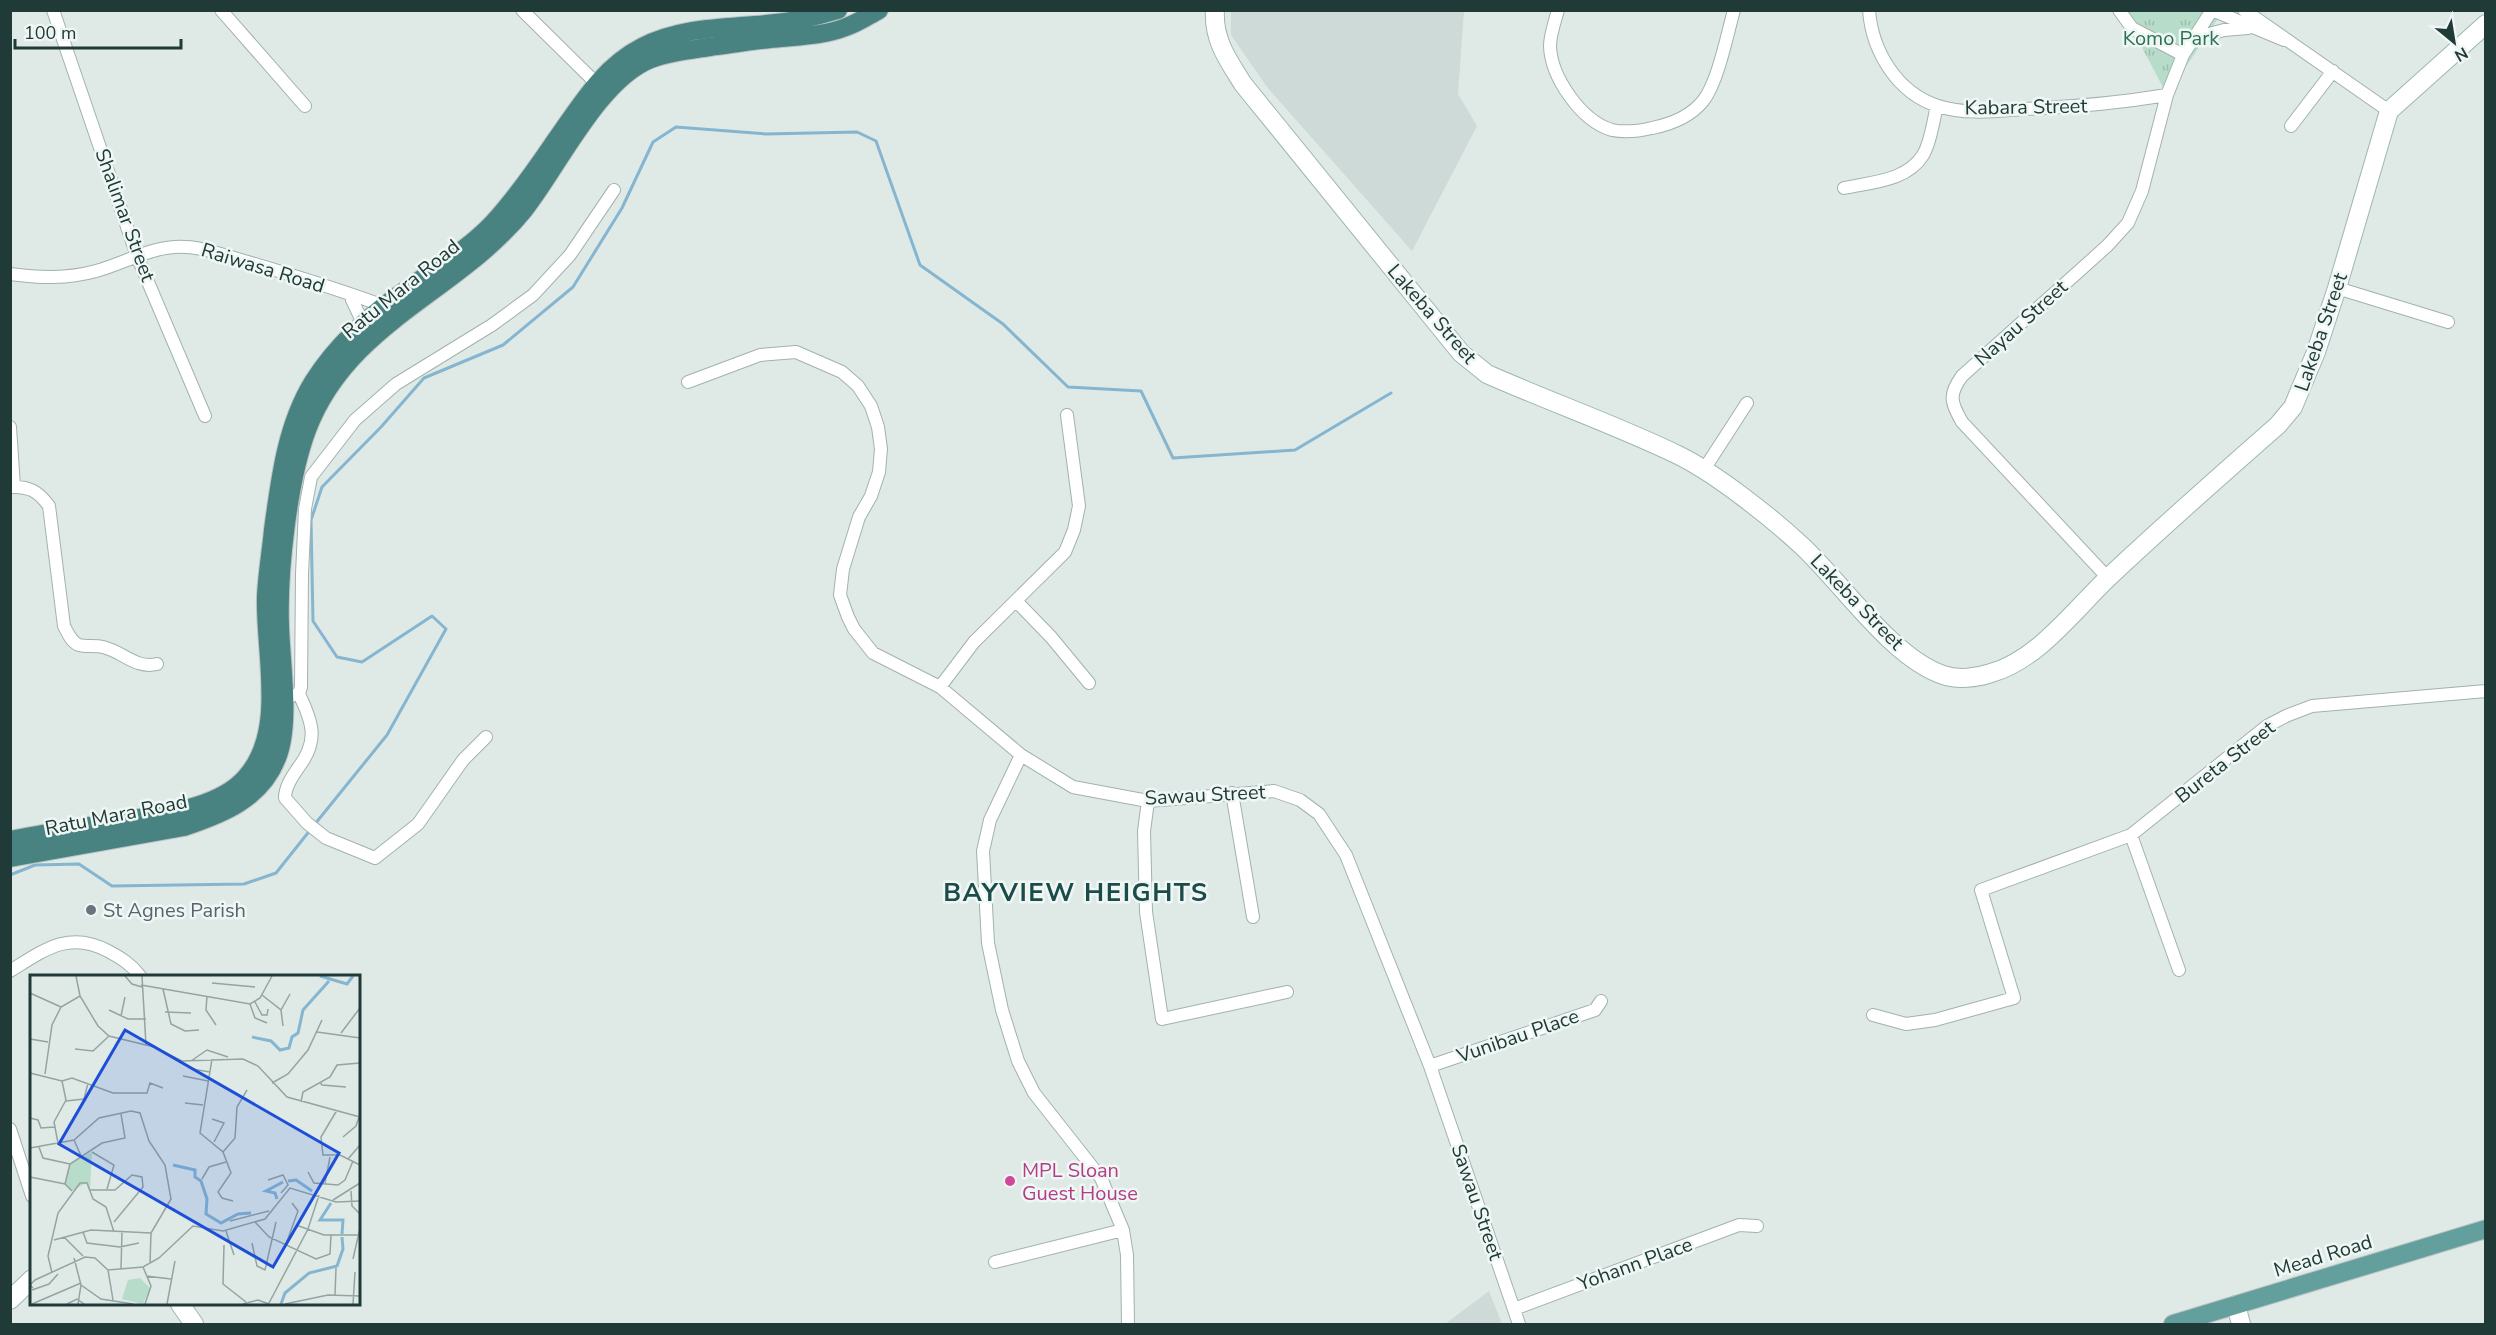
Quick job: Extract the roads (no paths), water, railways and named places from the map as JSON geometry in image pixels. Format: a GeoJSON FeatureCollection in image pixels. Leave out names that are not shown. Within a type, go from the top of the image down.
{"type":"FeatureCollection","features":[{"type":"Feature","properties":{"kind":"highway","name":"Ratu Mara Road"},"geometry":{"type":"LineString","coordinates":[[10,840],[196,806],[244,780],[262,753],[268,736],[270,714],[266,594],[277,500],[289,439],[312,384],[332,356],[363,323],[453,258],[490,226],[518,192],[597,84],[620,61],[644,46],[666,38],[714,28],[803,19],[838,10]]}},
{"type":"Feature","properties":{"kind":"highway","name":"Ratu Mara Road"},"geometry":{"type":"LineString","coordinates":[[10,858],[184,827],[210,818],[243,802],[261,785],[277,758],[291,696],[280,598],[284,546],[295,476],[307,430],[327,389],[341,369],[410,306],[471,263],[500,236],[524,209],[609,90],[634,68],[651,59],[678,52],[820,34],[846,27],[879,10]]}},
{"type":"Feature","properties":{"kind":"main road","name":"Lakeba Street"},"geometry":{"type":"LineString","coordinates":[[1215,10],[1214,26],[1222,51],[1243,84],[1461,353],[1487,374],[1680,456],[1703,471],[1788,533],[1821,564],[1894,644],[1918,663],[1944,676],[1968,678],[1990,674],[2013,666],[2034,650],[2108,578],[2278,425],[2293,407],[2316,352],[2337,288],[2389,111]]}},
{"type":"Feature","properties":{"kind":"main road"},"geometry":{"type":"LineString","coordinates":[[2389,111],[2486,24]]}},
{"type":"Feature","properties":{"kind":"main road","name":"Mead Road"},"geometry":{"type":"LineString","coordinates":[[2174,1324],[2486,1229]]}},
{"type":"Feature","properties":{"kind":"main road"},"geometry":{"type":"LineString","coordinates":[[10,1300],[30,1281]]}},
{"type":"Feature","properties":{"kind":"main road"},"geometry":{"type":"LineString","coordinates":[[181,1305],[194,1324]]}},
{"type":"Feature","properties":{"kind":"main road"},"geometry":{"type":"LineString","coordinates":[[2236,1305],[2241,1324]]}},
{"type":"Feature","properties":{"kind":"street","name":"Shalimar Street"},"geometry":{"type":"LineString","coordinates":[[53,10],[137,256],[205,416]]}},
{"type":"Feature","properties":{"kind":"street"},"geometry":{"type":"LineString","coordinates":[[221,10],[305,106]]}},
{"type":"Feature","properties":{"kind":"street"},"geometry":{"type":"LineString","coordinates":[[522,10],[597,84]]}},
{"type":"Feature","properties":{"kind":"street"},"geometry":{"type":"LineString","coordinates":[[1558,10],[1550,45],[1555,73],[1570,98],[1590,117],[1609,129],[1624,132],[1666,125],[1687,117],[1704,100],[1716,72],[1734,10]]}},
{"type":"Feature","properties":{"kind":"street","name":"Kabara Street"},"geometry":{"type":"LineString","coordinates":[[1869,10],[1880,57],[1892,73],[1914,93],[1937,106],[1974,112],[2006,111],[2110,104],[2167,95]]}},
{"type":"Feature","properties":{"kind":"street"},"geometry":{"type":"LineString","coordinates":[[2119,10],[2132,28],[2183,55]]}},
{"type":"Feature","properties":{"kind":"street","name":"Nayau Street"},"geometry":{"type":"LineString","coordinates":[[2108,578],[1962,422],[1953,406],[1953,388],[1962,376],[2107,246],[2128,223],[2142,191],[2167,95],[2183,55],[2212,10],[2249,28],[2283,40]]}},
{"type":"Feature","properties":{"kind":"street","name":"Nayau Street"},"geometry":{"type":"LineString","coordinates":[[2244,10],[2283,40],[2333,71],[2389,111]]}},
{"type":"Feature","properties":{"kind":"street","name":"Nayau Street"},"geometry":{"type":"LineString","coordinates":[[2194,38],[2224,30],[2249,28]]}},
{"type":"Feature","properties":{"kind":"street"},"geometry":{"type":"LineString","coordinates":[[2291,126],[2333,71]]}},
{"type":"Feature","properties":{"kind":"street"},"geometry":{"type":"LineString","coordinates":[[1844,188],[1891,178],[1910,170],[1924,154],[1937,106]]}},
{"type":"Feature","properties":{"kind":"street"},"geometry":{"type":"LineString","coordinates":[[486,737],[463,760],[418,824],[375,858],[326,838],[306,822],[285,798],[285,792],[293,776],[306,758],[313,736],[309,713],[291,696],[304,520],[311,477],[355,420],[396,384],[492,325],[533,295],[570,255],[614,190]]}},
{"type":"Feature","properties":{"kind":"street","name":"Raiwasa Road"},"geometry":{"type":"LineString","coordinates":[[10,274],[38,278],[64,277],[95,271],[137,256],[173,247],[197,248],[384,306]]}},
{"type":"Feature","properties":{"kind":"street"},"geometry":{"type":"LineString","coordinates":[[2337,288],[2448,322]]}},
{"type":"Feature","properties":{"kind":"street"},"geometry":{"type":"LineString","coordinates":[[353,296],[352,300],[363,323]]}},
{"type":"Feature","properties":{"kind":"street","name":"Sawau Street"},"geometry":{"type":"LineString","coordinates":[[688,382],[760,355],[796,352],[842,372],[858,386],[871,406],[878,427],[881,449],[879,472],[849,544],[840,596],[854,629],[873,653],[940,687],[1021,755],[1073,787],[1148,801],[1274,791],[1300,800],[1319,814],[1346,855],[1430,1066],[1519,1324]]}},
{"type":"Feature","properties":{"kind":"street"},"geometry":{"type":"LineString","coordinates":[[1703,471],[1747,403]]}},
{"type":"Feature","properties":{"kind":"street"},"geometry":{"type":"LineString","coordinates":[[940,687],[974,642],[1065,552],[1074,530],[1078,506],[1067,415]]}},
{"type":"Feature","properties":{"kind":"street"},"geometry":{"type":"LineString","coordinates":[[10,427],[12,487],[31,488],[42,496],[49,506],[64,626],[71,639],[78,645],[100,646],[113,650],[137,664],[148,666],[157,664]]}},
{"type":"Feature","properties":{"kind":"street"},"geometry":{"type":"LineString","coordinates":[[1017,602],[1051,637],[1089,682]]}},
{"type":"Feature","properties":{"kind":"street","name":"Bureta Street"},"geometry":{"type":"LineString","coordinates":[[1873,1015],[1906,1024],[1935,1020],[2014,998],[1981,890],[2131,836],[2267,726],[2312,706],[2486,691]]}},
{"type":"Feature","properties":{"kind":"street"},"geometry":{"type":"LineString","coordinates":[[1021,755],[990,820],[983,850],[988,943],[995,978],[1018,1060],[1034,1093],[1101,1178],[1123,1230],[1127,1255],[1128,1324]]}},
{"type":"Feature","properties":{"kind":"street"},"geometry":{"type":"LineString","coordinates":[[1232,793],[1252,917]]}},
{"type":"Feature","properties":{"kind":"street"},"geometry":{"type":"LineString","coordinates":[[1148,801],[1144,831],[1146,912],[1162,1019],[1287,992]]}},
{"type":"Feature","properties":{"kind":"street"},"geometry":{"type":"LineString","coordinates":[[2131,836],[2180,970]]}},
{"type":"Feature","properties":{"kind":"street"},"geometry":{"type":"LineString","coordinates":[[10,971],[41,952],[67,942],[83,941],[120,957],[139,975]]}},
{"type":"Feature","properties":{"kind":"street","name":"Vunibau Place"},"geometry":{"type":"LineString","coordinates":[[1430,1066],[1594,1010],[1601,1001]]}},
{"type":"Feature","properties":{"kind":"street"},"geometry":{"type":"LineString","coordinates":[[10,1130],[30,1190]]}},
{"type":"Feature","properties":{"kind":"street","name":"Yohann Place"},"geometry":{"type":"LineString","coordinates":[[1514,1309],[1739,1224],[1757,1226]]}},
{"type":"Feature","properties":{"kind":"street"},"geometry":{"type":"LineString","coordinates":[[994,1262],[1123,1230]]}},
{"type":"Feature","properties":{"kind":"waterway"},"geometry":{"type":"LineString","coordinates":[[315,824],[387,735],[446,629],[432,616],[362,662],[337,657],[313,621],[311,520],[322,487],[381,427],[424,378],[503,345],[573,287],[622,208],[653,142],[676,127],[766,134],[857,132],[876,141],[920,265],[1003,324],[1068,387],[1141,391],[1173,458],[1295,450],[1391,393]]}},
{"type":"Feature","properties":{"kind":"waterway"},"geometry":{"type":"LineString","coordinates":[[10,875],[35,865],[79,864],[112,886],[244,884],[276,873],[311,829]]}},
{"type":"Feature","properties":{"kind":"place","name":"St Agnes Parish"},"geometry":{"type":"Point","coordinates":[91,910]}},
{"type":"Feature","properties":{"kind":"place","name":"MPL Sloan Guest House"},"geometry":{"type":"Point","coordinates":[1010,1181]}},
{"type":"Feature","properties":{"kind":"district","name":"BAYVIEW HEIGHTS"},"geometry":{"type":"Point","coordinates":[1076,892]}},
{"type":"Feature","properties":{"kind":"park label","name":"Komo Park"},"geometry":{"type":"Point","coordinates":[2171,38]}}]}
